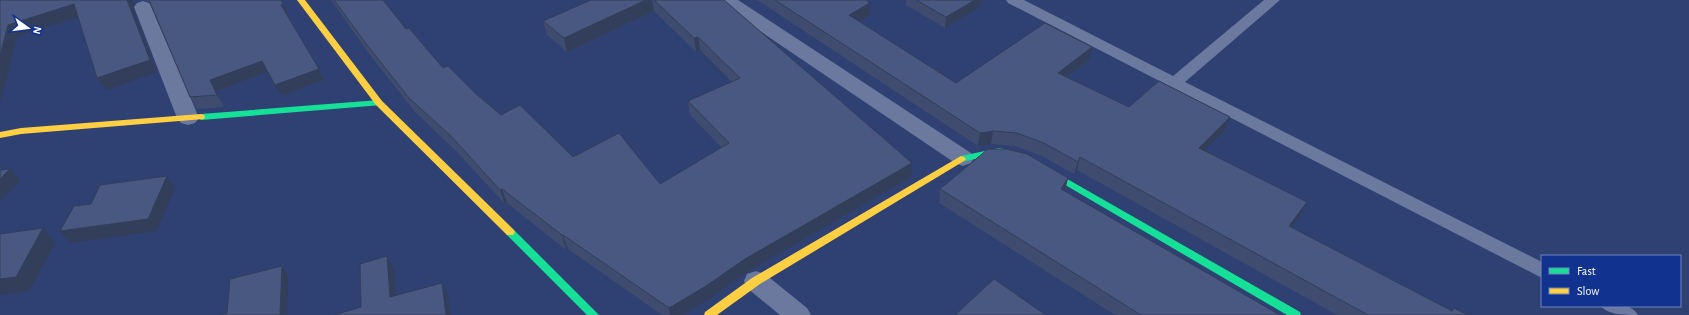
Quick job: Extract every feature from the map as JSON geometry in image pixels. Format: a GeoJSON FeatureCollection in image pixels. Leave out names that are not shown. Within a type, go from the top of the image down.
{"type":"FeatureCollection","features":[{"type":"Feature","properties":{"kind":"street"},"geometry":{"type":"LineString","coordinates":[[301,0],[379,103],[588,313]]}},
{"type":"Feature","properties":{"kind":"street"},"geometry":{"type":"LineString","coordinates":[[726,0],[963,158]]}},
{"type":"Feature","properties":{"kind":"street"},"geometry":{"type":"LineString","coordinates":[[143,6],[188,118]]}},
{"type":"Feature","properties":{"kind":"street"},"geometry":{"type":"LineString","coordinates":[[0,135],[21,131],[379,103]]}},
{"type":"Feature","properties":{"kind":"street"},"geometry":{"type":"LineString","coordinates":[[709,315],[756,281],[963,158],[999,151],[1022,157]]}},
{"type":"Feature","properties":{"kind":"street"},"geometry":{"type":"LineString","coordinates":[[1033,162],[1296,315]]}},
{"type":"Feature","properties":{"kind":"street"},"geometry":{"type":"LineString","coordinates":[[756,281],[798,315]]}},
{"type":"Feature","properties":{"kind":"lane"},"geometry":{"type":"LineString","coordinates":[[1013,0],[1541,270]]}},
{"type":"Feature","properties":{"kind":"lane"},"geometry":{"type":"LineString","coordinates":[[1174,83],[1273,0]]}},
{"type":"Feature","properties":{"kind":"lane"},"geometry":{"type":"LineString","coordinates":[[1613,307],[1628,315]]}},
{"type":"Feature","properties":{"kind":"building"},"geometry":{"type":"Polygon","coordinates":[[[0,0],[127,0],[150,60],[97,78],[74,4],[8,25],[0,56],[0,0]]]}},
{"type":"Feature","properties":{"kind":"building"},"geometry":{"type":"Polygon","coordinates":[[[149,0],[281,0],[283,4],[281,5],[319,69],[275,85],[262,61],[210,80],[217,95],[190,97],[149,0]]]}},
{"type":"Feature","properties":{"kind":"building"},"geometry":{"type":"Polygon","coordinates":[[[334,0],[383,0],[406,29],[409,28],[443,68],[448,66],[476,94],[501,115],[520,105],[573,157],[619,133],[660,184],[729,143],[688,101],[740,78],[698,37],[694,38],[654,0],[724,0],[912,163],[745,259],[706,286],[669,308],[562,235],[502,189],[500,190],[451,136],[409,98],[334,0]]]}},
{"type":"Feature","properties":{"kind":"building"},"geometry":{"type":"Polygon","coordinates":[[[591,0],[646,0],[564,38],[543,21],[591,0]]]}},
{"type":"Feature","properties":{"kind":"building"},"geometry":{"type":"Polygon","coordinates":[[[775,0],[866,0],[870,3],[849,15],[956,83],[1045,23],[1092,47],[1058,73],[1129,107],[1159,81],[1230,117],[1199,148],[1307,202],[1289,226],[1452,311],[1454,308],[1468,315],[1368,315],[1080,157],[1078,162],[1044,143],[1017,133],[993,131],[980,133],[775,0]]]}},
{"type":"Feature","properties":{"kind":"building"},"geometry":{"type":"Polygon","coordinates":[[[916,0],[975,0],[946,17],[916,0]]]}},
{"type":"Feature","properties":{"kind":"building"},"geometry":{"type":"Polygon","coordinates":[[[988,149],[1006,149],[1027,154],[1068,178],[1061,189],[1280,315],[1141,315],[940,189],[988,149]]]}},
{"type":"Feature","properties":{"kind":"building"},"geometry":{"type":"Polygon","coordinates":[[[10,169],[0,179],[0,170],[10,169]]]}},
{"type":"Feature","properties":{"kind":"building"},"geometry":{"type":"Polygon","coordinates":[[[167,176],[148,219],[60,231],[74,206],[91,204],[100,185],[167,176]]]}},
{"type":"Feature","properties":{"kind":"building"},"geometry":{"type":"Polygon","coordinates":[[[43,228],[16,277],[0,279],[0,234],[43,228]]]}},
{"type":"Feature","properties":{"kind":"building"},"geometry":{"type":"Polygon","coordinates":[[[387,256],[390,297],[442,283],[446,315],[334,315],[361,307],[360,264],[387,256]]]}},
{"type":"Feature","properties":{"kind":"building"},"geometry":{"type":"Polygon","coordinates":[[[282,266],[280,315],[220,315],[227,313],[230,279],[282,266]]]}},
{"type":"Feature","properties":{"kind":"building"},"geometry":{"type":"Polygon","coordinates":[[[994,279],[1046,315],[955,315],[994,279]]]}},
{"type":"Feature","properties":{"kind":"traffic: fast"},"geometry":{"type":"LineString","coordinates":[[201,117],[379,103]]}},
{"type":"Feature","properties":{"kind":"traffic: fast"},"geometry":{"type":"LineString","coordinates":[[961,159],[999,151],[1012,153]]}},
{"type":"Feature","properties":{"kind":"traffic: fast"},"geometry":{"type":"LineString","coordinates":[[1041,167],[1296,315]]}},
{"type":"Feature","properties":{"kind":"traffic: fast"},"geometry":{"type":"LineString","coordinates":[[510,232],[594,315]]}},
{"type":"Feature","properties":{"kind":"traffic: slow"},"geometry":{"type":"LineString","coordinates":[[301,0],[379,103],[510,232]]}},
{"type":"Feature","properties":{"kind":"traffic: slow"},"geometry":{"type":"LineString","coordinates":[[0,135],[21,131],[201,117]]}},
{"type":"Feature","properties":{"kind":"traffic: slow"},"geometry":{"type":"LineString","coordinates":[[709,315],[756,281],[961,159]]}}]}
